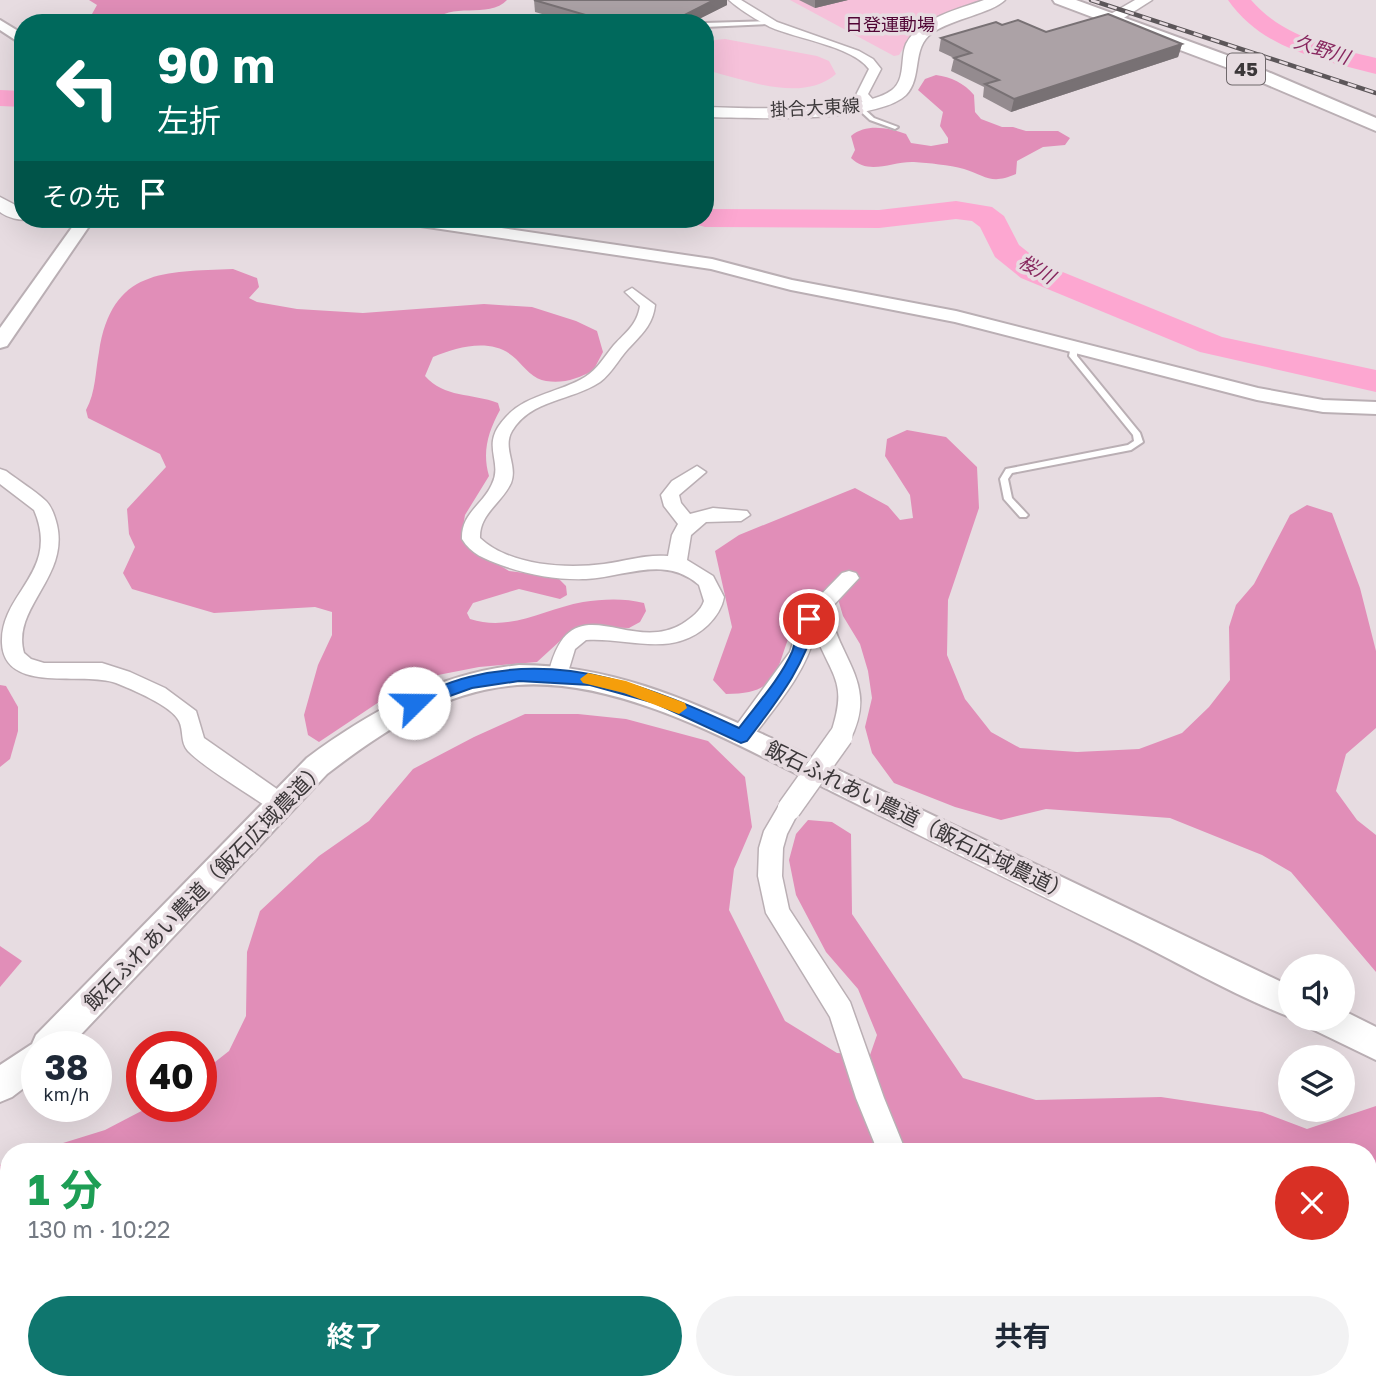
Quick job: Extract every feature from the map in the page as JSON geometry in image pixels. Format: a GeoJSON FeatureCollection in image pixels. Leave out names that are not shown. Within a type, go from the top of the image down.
{"type":"FeatureCollection","features":[{"type":"Feature","properties":{"kind":"main road","name":"掛合大東線"},"geometry":{"type":"LineString","coordinates":[[714,112],[865,106],[891,98],[905,85],[913,47],[919,36],[942,21],[998,0]]}},
{"type":"Feature","properties":{"kind":"main road","name":"45"},"geometry":{"type":"LineString","coordinates":[[1061,0],[1234,64],[1376,125]]}},
{"type":"Feature","properties":{"kind":"main road"},"geometry":{"type":"LineString","coordinates":[[1114,18],[1145,0]]}},
{"type":"Feature","properties":{"kind":"street"},"geometry":{"type":"LineString","coordinates":[[734,0],[768,22],[855,53],[869,61],[875,69],[862,95],[865,106]]}},
{"type":"Feature","properties":{"kind":"street"},"geometry":{"type":"LineString","coordinates":[[0,342],[80,228]]}},
{"type":"Feature","properties":{"kind":"street"},"geometry":{"type":"LineString","coordinates":[[468,228],[712,264],[791,285],[956,317],[1294,402],[1376,408]]}},
{"type":"Feature","properties":{"kind":"street"},"geometry":{"type":"LineString","coordinates":[[558,676],[564,648],[571,640],[584,633],[660,639],[687,630],[700,622],[715,601],[714,591],[707,581],[687,565],[650,561],[593,572],[540,570],[487,552],[471,539],[470,526],[500,486],[504,475],[498,450],[500,434],[520,411],[535,401],[590,381],[608,366],[647,321],[648,305],[632,292]]}},
{"type":"Feature","properties":{"kind":"street"},"geometry":{"type":"LineString","coordinates":[[688,523],[669,502],[669,497],[670,492],[697,472]]}},
{"type":"Feature","properties":{"kind":"street"},"geometry":{"type":"LineString","coordinates":[[0,475],[41,506],[45,513],[51,547],[46,566],[10,624],[9,646],[15,657],[38,670],[86,668],[102,671],[129,680],[174,704],[189,716],[195,744],[279,803]]}},
{"type":"Feature","properties":{"kind":"street"},"geometry":{"type":"LineString","coordinates":[[677,563],[680,534],[688,523],[711,514],[741,515]]}},
{"type":"Feature","properties":{"kind":"street"},"geometry":{"type":"LineString","coordinates":[[741,736],[780,685],[800,653],[809,619],[849,578]]}},
{"type":"Feature","properties":{"kind":"street"},"geometry":{"type":"LineString","coordinates":[[819,609],[822,630],[846,672],[851,688],[849,717],[841,736],[789,809],[773,839],[770,872],[772,895],[778,913],[841,1011],[888,1143]]}},
{"type":"Feature","properties":{"kind":"street","name":"飯石ふれあい農道（飯石広域農道）"},"geometry":{"type":"LineString","coordinates":[[64,1031],[279,803],[317,766],[355,736],[395,711],[433,694],[471,682],[519,675],[590,679],[661,699],[1278,996]]}},
{"type":"Feature","properties":{"kind":"street"},"geometry":{"type":"LineString","coordinates":[[1350,1031],[1376,1044]]}},
{"type":"Feature","properties":{"kind":"street"},"geometry":{"type":"LineString","coordinates":[[0,1085],[21,1070]]}},
{"type":"Feature","properties":{"kind":"lane"},"geometry":{"type":"LineString","coordinates":[[714,25],[768,22]]}},
{"type":"Feature","properties":{"kind":"lane"},"geometry":{"type":"LineString","coordinates":[[865,106],[872,119],[895,127]]}},
{"type":"Feature","properties":{"kind":"lane"},"geometry":{"type":"LineString","coordinates":[[1023,515],[1008,499],[1004,479],[1009,471],[1130,447],[1139,442],[1137,435],[1073,356],[1074,348]]}},
{"type":"Feature","properties":{"kind":"green space","name":"日登運動場"},"geometry":{"type":"Polygon","coordinates":[[[790,0],[984,0],[913,33],[899,55],[894,56],[790,0]]]}},
{"type":"Feature","properties":{"kind":"green space"},"geometry":{"type":"Polygon","coordinates":[[[725,39],[817,56],[829,61],[836,74],[822,83],[790,88],[772,87],[714,72],[714,40],[725,39]]]}},
{"type":"Feature","properties":{"kind":"shaded area"},"geometry":{"type":"Polygon","coordinates":[[[89,0],[507,0],[490,9],[446,14],[92,14],[97,5],[89,0]]]}},
{"type":"Feature","properties":{"kind":"shaded area"},"geometry":{"type":"Polygon","coordinates":[[[936,75],[957,81],[966,87],[974,95],[975,112],[981,119],[1002,127],[1026,131],[1058,131],[1070,138],[1065,145],[1043,147],[1017,161],[1016,174],[1000,179],[964,169],[926,163],[865,166],[851,158],[855,150],[851,136],[864,129],[885,129],[906,134],[911,143],[931,146],[948,143],[948,138],[940,126],[943,112],[918,90],[925,79],[936,75]]]}},
{"type":"Feature","properties":{"kind":"shaded area"},"geometry":{"type":"Polygon","coordinates":[[[233,269],[257,278],[259,287],[249,298],[257,302],[297,309],[363,313],[484,304],[532,307],[576,321],[597,331],[603,352],[593,371],[571,380],[553,382],[537,378],[507,352],[487,346],[465,347],[433,357],[425,376],[450,392],[498,403],[500,410],[487,442],[489,476],[465,515],[462,533],[470,547],[509,571],[557,577],[566,586],[567,595],[560,599],[519,589],[473,603],[467,613],[470,619],[499,623],[583,602],[629,600],[644,603],[646,611],[640,622],[629,628],[589,627],[572,630],[537,662],[479,667],[438,675],[394,692],[319,742],[308,735],[304,715],[318,665],[332,635],[332,612],[315,607],[214,613],[132,589],[123,573],[135,547],[129,534],[127,509],[166,467],[160,454],[88,418],[86,410],[106,324],[116,304],[129,290],[145,280],[185,271],[233,269]]]}},
{"type":"Feature","properties":{"kind":"shaded area"},"geometry":{"type":"Polygon","coordinates":[[[907,430],[946,437],[977,467],[979,508],[948,600],[947,655],[965,699],[991,732],[1020,748],[1077,752],[1139,749],[1182,733],[1209,707],[1230,680],[1229,627],[1236,605],[1254,584],[1290,515],[1307,505],[1332,513],[1360,588],[1376,651],[1376,728],[1346,754],[1336,791],[1357,820],[1376,835],[1376,972],[1291,872],[1262,855],[1170,818],[1046,809],[1001,820],[955,807],[894,783],[872,753],[865,727],[872,698],[868,671],[860,644],[843,616],[838,599],[822,594],[804,611],[789,638],[775,674],[759,689],[726,694],[713,680],[732,627],[715,551],[739,535],[855,488],[888,506],[900,520],[913,518],[910,495],[885,456],[887,439],[907,430]]]}},
{"type":"Feature","properties":{"kind":"shaded area"},"geometry":{"type":"Polygon","coordinates":[[[0,685],[6,686],[18,707],[18,731],[10,759],[0,767],[0,685]]]}},
{"type":"Feature","properties":{"kind":"shaded area"},"geometry":{"type":"Polygon","coordinates":[[[525,714],[578,714],[626,719],[708,741],[745,777],[752,827],[734,869],[729,910],[785,1021],[837,1053],[870,1055],[877,1035],[858,989],[826,952],[796,895],[789,860],[796,834],[808,820],[832,822],[851,834],[852,914],[963,1078],[1036,1100],[1161,1097],[1262,1112],[1278,1118],[1278,1122],[1288,1122],[1307,1129],[1328,1122],[1355,1122],[1355,1113],[1376,1106],[1376,1143],[63,1143],[105,1130],[126,1119],[126,1122],[217,1122],[217,1060],[229,1051],[246,1016],[247,952],[260,911],[319,856],[369,821],[413,769],[525,714]]]}},
{"type":"Feature","properties":{"kind":"shaded area"},"geometry":{"type":"Polygon","coordinates":[[[0,946],[22,961],[0,987],[0,946]]]}},
{"type":"Feature","properties":{"kind":"building"},"geometry":{"type":"Polygon","coordinates":[[[534,0],[714,0],[687,14],[582,14],[534,0]]]}},
{"type":"Feature","properties":{"kind":"building"},"geometry":{"type":"Polygon","coordinates":[[[1108,14],[1182,44],[1014,99],[985,84],[999,80],[954,58],[971,53],[941,38],[996,22],[1002,25],[1018,20],[1046,32],[1108,14]]]}},
{"type":"Feature","properties":{"kind":"waterway","name":"久野川"},"geometry":{"type":"LineString","coordinates":[[1239,0],[1251,15],[1283,37],[1320,51],[1376,66]]}},
{"type":"Feature","properties":{"kind":"waterway","name":"桜川"},"geometry":{"type":"LineString","coordinates":[[0,98],[14,99]]}},
{"type":"Feature","properties":{"kind":"waterway","name":"桜川"},"geometry":{"type":"LineString","coordinates":[[714,218],[879,219],[956,210],[981,213],[993,222],[1006,250],[1032,271],[1212,345],[1376,381]]}},
{"type":"Feature","properties":{"kind":"railway"},"geometry":{"type":"LineString","coordinates":[[1091,0],[1376,93]]}},
{"type":"Feature","properties":{"kind":"slow traffic"},"geometry":{"type":"LineString","coordinates":[[588,679],[626,687],[679,708]]}},
{"type":"Feature","properties":{"kind":"route"},"geometry":{"type":"LineString","coordinates":[[414,703],[471,682],[519,675],[590,679],[661,699],[741,736],[780,685],[800,653],[809,619]]}}]}
